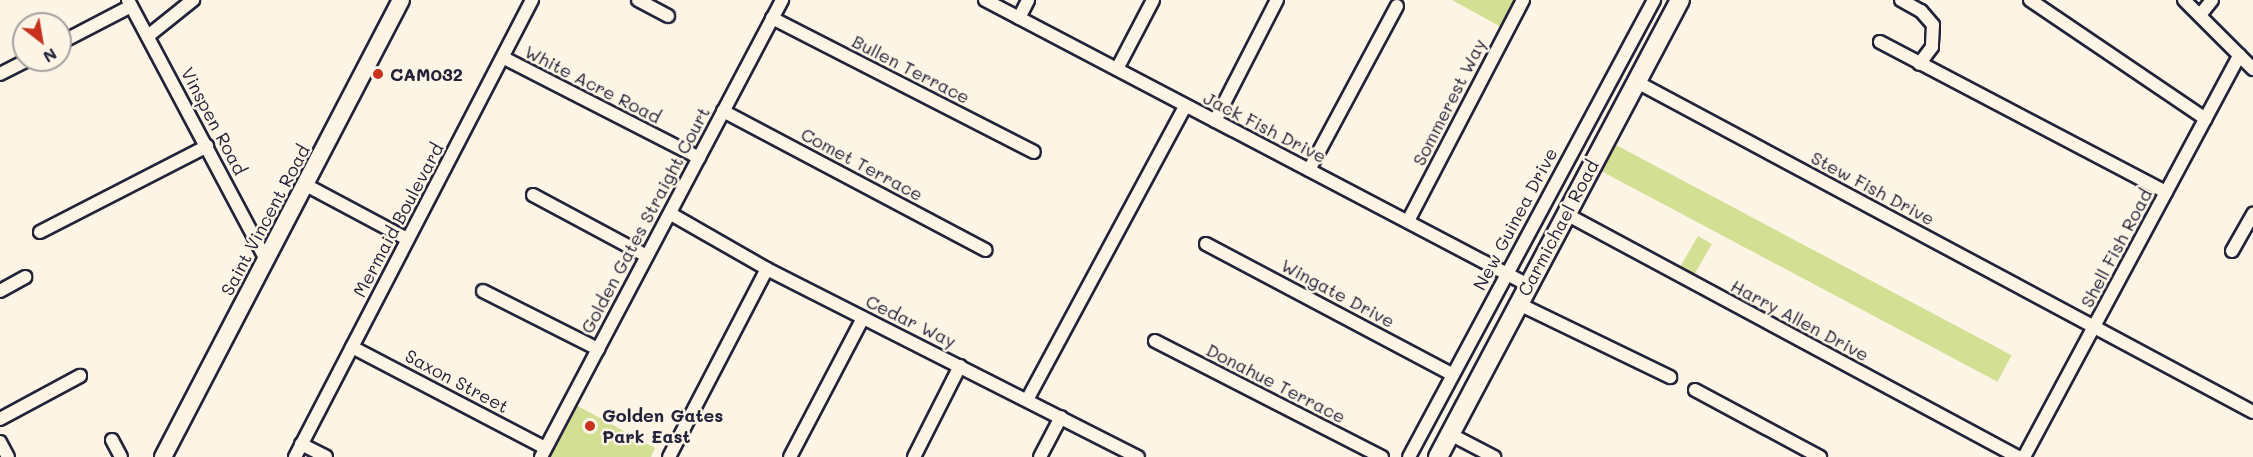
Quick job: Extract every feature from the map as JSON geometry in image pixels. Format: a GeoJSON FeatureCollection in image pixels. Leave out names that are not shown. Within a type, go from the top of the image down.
{"type":"FeatureCollection","features":[{"type":"Feature","properties":{"kind":"main road","name":"Carmichael Road"},"geometry":{"type":"LineString","coordinates":[[1438,457],[1635,81],[1680,0]]}},
{"type":"Feature","properties":{"kind":"street"},"geometry":{"type":"LineString","coordinates":[[148,36],[193,0]]}},
{"type":"Feature","properties":{"kind":"street","name":"Saint Vincent Road"},"geometry":{"type":"LineString","coordinates":[[163,457],[401,0]]}},
{"type":"Feature","properties":{"kind":"street","name":"Mermaid Boulevard"},"geometry":{"type":"LineString","coordinates":[[295,457],[406,239],[504,58],[532,0]]}},
{"type":"Feature","properties":{"kind":"street"},"geometry":{"type":"LineString","coordinates":[[638,0],[668,16]]}},
{"type":"Feature","properties":{"kind":"street","name":"Golden Gates Straight Court"},"geometry":{"type":"LineString","coordinates":[[543,452],[671,214],[782,0]]}},
{"type":"Feature","properties":{"kind":"street","name":"Jack Fish Drive"},"geometry":{"type":"LineString","coordinates":[[986,0],[1185,107],[1528,285]]}},
{"type":"Feature","properties":{"kind":"street"},"geometry":{"type":"LineString","coordinates":[[1019,18],[1028,0]]}},
{"type":"Feature","properties":{"kind":"street"},"geometry":{"type":"LineString","coordinates":[[1117,69],[1153,0]]}},
{"type":"Feature","properties":{"kind":"street"},"geometry":{"type":"LineString","coordinates":[[1215,121],[1277,0]]}},
{"type":"Feature","properties":{"kind":"street","name":"Sommerest Way"},"geometry":{"type":"LineString","coordinates":[[1408,221],[1522,0]]}},
{"type":"Feature","properties":{"kind":"street","name":"New Guinea Drive"},"geometry":{"type":"LineString","coordinates":[[1409,457],[1506,272],[1654,0]]}},
{"type":"Feature","properties":{"kind":"street"},"geometry":{"type":"LineString","coordinates":[[1901,0],[1921,11],[1933,25],[1932,47],[1919,64]]}},
{"type":"Feature","properties":{"kind":"street"},"geometry":{"type":"LineString","coordinates":[[2030,0],[2206,119]]}},
{"type":"Feature","properties":{"kind":"street"},"geometry":{"type":"LineString","coordinates":[[2184,0],[2253,69]]}},
{"type":"Feature","properties":{"kind":"street"},"geometry":{"type":"LineString","coordinates":[[2200,15],[2212,0]]}},
{"type":"Feature","properties":{"kind":"street"},"geometry":{"type":"LineString","coordinates":[[72,36],[130,3]]}},
{"type":"Feature","properties":{"kind":"street","name":"Vinspen Road"},"geometry":{"type":"LineString","coordinates":[[130,3],[266,260]]}},
{"type":"Feature","properties":{"kind":"street"},"geometry":{"type":"LineString","coordinates":[[1309,170],[1397,6]]}},
{"type":"Feature","properties":{"kind":"street","name":"Bullen Terrace"},"geometry":{"type":"LineString","coordinates":[[772,18],[1034,152]]}},
{"type":"Feature","properties":{"kind":"street"},"geometry":{"type":"LineString","coordinates":[[1880,42],[2166,192]]}},
{"type":"Feature","properties":{"kind":"street","name":"Shell Fish Road"},"geometry":{"type":"LineString","coordinates":[[2024,457],[2240,56]]}},
{"type":"Feature","properties":{"kind":"street","name":"White Acre Road"},"geometry":{"type":"LineString","coordinates":[[504,58],[699,158]]}},
{"type":"Feature","properties":{"kind":"street","name":"Stew Fish Drive"},"geometry":{"type":"LineString","coordinates":[[1635,81],[2253,412]]}},
{"type":"Feature","properties":{"kind":"street"},"geometry":{"type":"LineString","coordinates":[[1027,400],[1185,107]]}},
{"type":"Feature","properties":{"kind":"street","name":"Comet Terrace"},"geometry":{"type":"LineString","coordinates":[[723,111],[985,250]]}},
{"type":"Feature","properties":{"kind":"street"},"geometry":{"type":"LineString","coordinates":[[40,232],[207,146]]}},
{"type":"Feature","properties":{"kind":"street"},"geometry":{"type":"LineString","coordinates":[[306,185],[406,239]]}},
{"type":"Feature","properties":{"kind":"street"},"geometry":{"type":"LineString","coordinates":[[533,195],[647,256]]}},
{"type":"Feature","properties":{"kind":"street","name":"Cedar Way"},"geometry":{"type":"LineString","coordinates":[[671,214],[767,269],[1138,457]]}},
{"type":"Feature","properties":{"kind":"street","name":"Harry Allen Drive"},"geometry":{"type":"LineString","coordinates":[[1566,214],[2018,457]]}},
{"type":"Feature","properties":{"kind":"street"},"geometry":{"type":"LineString","coordinates":[[2232,251],[2253,214]]}},
{"type":"Feature","properties":{"kind":"street","name":"Wingate Drive"},"geometry":{"type":"LineString","coordinates":[[1206,244],[1452,374]]}},
{"type":"Feature","properties":{"kind":"street"},"geometry":{"type":"LineString","coordinates":[[669,457],[767,269]]}},
{"type":"Feature","properties":{"kind":"street"},"geometry":{"type":"LineString","coordinates":[[0,291],[26,277]]}},
{"type":"Feature","properties":{"kind":"street"},"geometry":{"type":"LineString","coordinates":[[483,291],[598,349]]}},
{"type":"Feature","properties":{"kind":"street"},"geometry":{"type":"LineString","coordinates":[[1519,304],[1670,377]]}},
{"type":"Feature","properties":{"kind":"street"},"geometry":{"type":"LineString","coordinates":[[790,457],[863,318]]}},
{"type":"Feature","properties":{"kind":"street","name":"Donahue Terrace"},"geometry":{"type":"LineString","coordinates":[[1155,340],[1382,457]]}},
{"type":"Feature","properties":{"kind":"street","name":"Saxon Street"},"geometry":{"type":"LineString","coordinates":[[352,347],[543,452]]}},
{"type":"Feature","properties":{"kind":"street"},"geometry":{"type":"LineString","coordinates":[[914,457],[960,366]]}},
{"type":"Feature","properties":{"kind":"street"},"geometry":{"type":"LineString","coordinates":[[0,419],[80,376]]}},
{"type":"Feature","properties":{"kind":"street"},"geometry":{"type":"LineString","coordinates":[[1695,390],[1820,457]]}},
{"type":"Feature","properties":{"kind":"street"},"geometry":{"type":"LineString","coordinates":[[1040,457],[1061,417]]}},
{"type":"Feature","properties":{"kind":"street"},"geometry":{"type":"LineString","coordinates":[[1450,434],[1494,457]]}},
{"type":"Feature","properties":{"kind":"street"},"geometry":{"type":"LineString","coordinates":[[112,440],[121,457]]}},
{"type":"Feature","properties":{"kind":"street"},"geometry":{"type":"LineString","coordinates":[[0,442],[8,457]]}},
{"type":"Feature","properties":{"kind":"street"},"geometry":{"type":"LineString","coordinates":[[301,444],[326,457]]}},
{"type":"Feature","properties":{"kind":"green space"},"geometry":{"type":"Polygon","coordinates":[[[1452,0],[1516,0],[1501,27],[1452,0]]]}},
{"type":"Feature","properties":{"kind":"green space"},"geometry":{"type":"Polygon","coordinates":[[[1616,145],[2012,355],[1997,382],[1602,171],[1616,145]]]}},
{"type":"Feature","properties":{"kind":"green space"},"geometry":{"type":"Polygon","coordinates":[[[1698,236],[1712,244],[1694,275],[1680,267],[1698,236]]]}},
{"type":"Feature","properties":{"kind":"green space","name":"Golden Gates Park East"},"geometry":{"type":"Polygon","coordinates":[[[576,405],[655,448],[651,457],[548,457],[576,405]]]}},
{"type":"Feature","properties":{"kind":"place","name":"CAM032"},"geometry":{"type":"Point","coordinates":[378,74]}},
{"type":"Feature","properties":{"kind":"place","name":"Golden Gates Park East"},"geometry":{"type":"Point","coordinates":[590,426]}}]}
